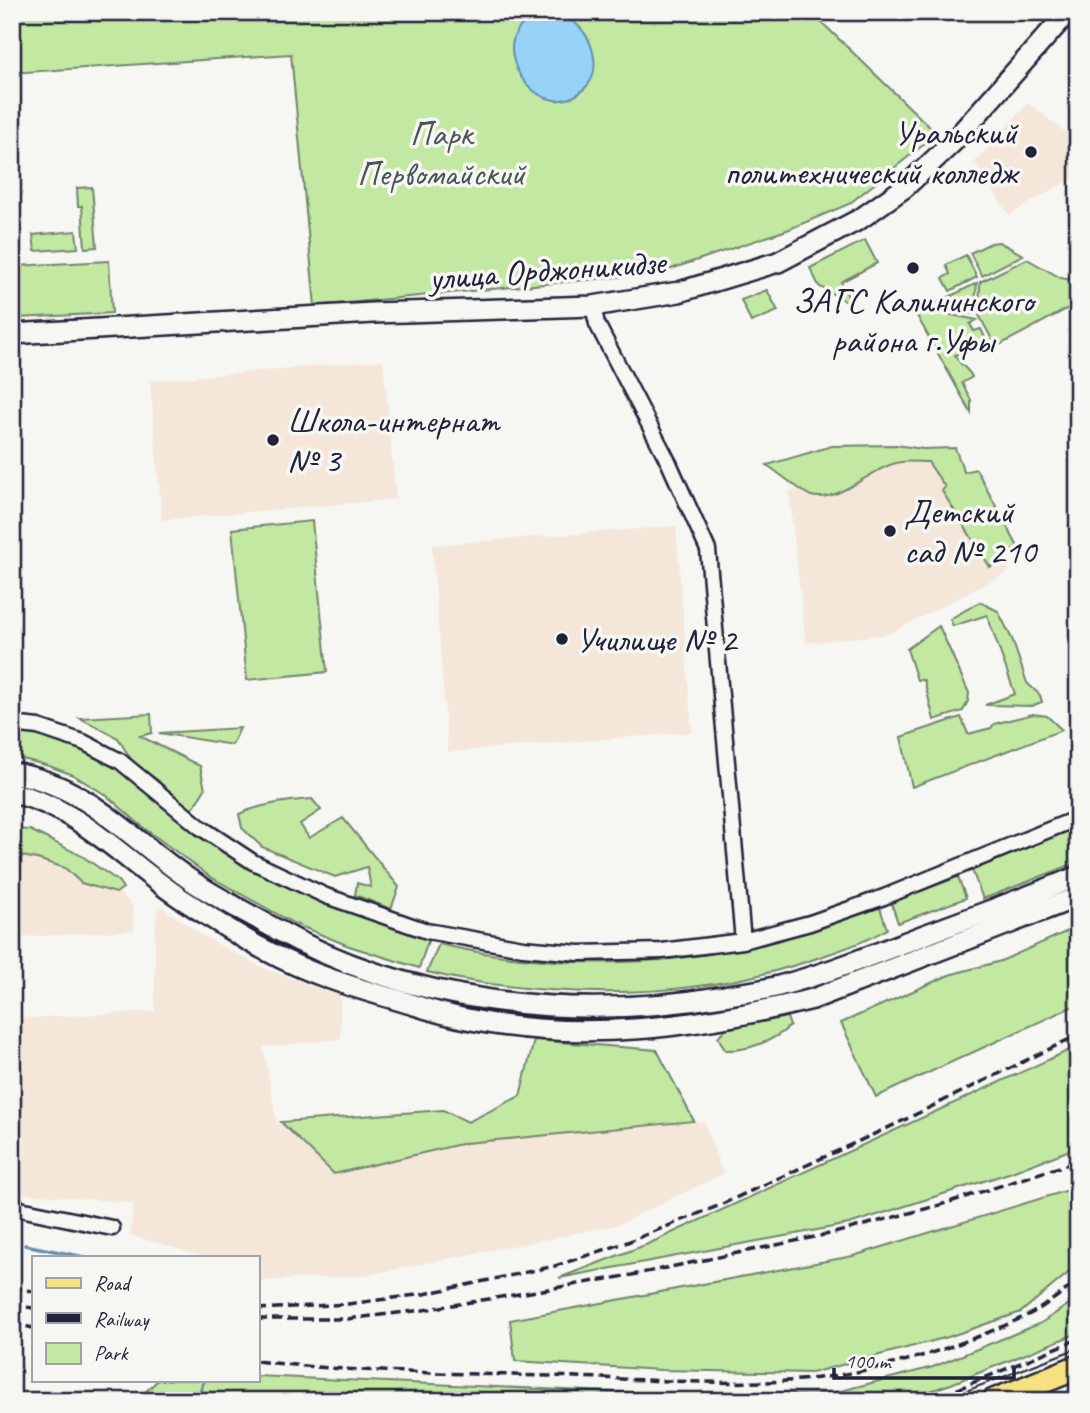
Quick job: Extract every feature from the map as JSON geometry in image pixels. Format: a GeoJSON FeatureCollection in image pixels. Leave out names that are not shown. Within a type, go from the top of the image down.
{"type":"FeatureCollection","features":[{"type":"Feature","properties":{"kind":"main road","name":"улица Орджоникидзе"},"geometry":{"type":"LineString","coordinates":[[13,334],[373,313],[593,306],[679,292],[778,262],[860,219],[904,188],[951,144],[1061,15]]}},
{"type":"Feature","properties":{"kind":"main road"},"geometry":{"type":"LineString","coordinates":[[12,773],[38,777],[82,797],[192,881],[278,930],[349,964],[416,985],[472,997],[540,1005],[601,1009],[676,1004],[774,987],[857,961],[1078,876]]}},
{"type":"Feature","properties":{"kind":"main road"},"geometry":{"type":"LineString","coordinates":[[12,793],[32,797],[72,815],[146,874],[267,951],[342,984],[462,1018],[533,1028],[590,1032],[625,1030],[696,1023],[782,1007],[813,999],[1078,897]]}},
{"type":"Feature","properties":{"kind":"main road"},"geometry":{"type":"LineString","coordinates":[[993,1401],[1078,1367]]}},
{"type":"Feature","properties":{"kind":"street"},"geometry":{"type":"LineString","coordinates":[[593,306],[597,324],[669,463],[708,550],[743,941]]}},
{"type":"Feature","properties":{"kind":"street"},"geometry":{"type":"LineString","coordinates":[[12,724],[38,727],[83,742],[120,761],[200,827],[253,862],[326,896],[427,931],[523,948],[579,953],[662,951],[743,941],[810,923],[872,901],[1078,818]]}},
{"type":"Feature","properties":{"kind":"street"},"geometry":{"type":"LineString","coordinates":[[12,1202],[20,1209],[112,1228]]}},
{"type":"Feature","properties":{"kind":"shaded area","name":"Уральский политехнический колледж"},"geometry":{"type":"Polygon","coordinates":[[[1028,103],[1078,142],[1078,175],[1009,215],[975,162],[1028,103]]]}},
{"type":"Feature","properties":{"kind":"shaded area","name":"Школа-интернат № 3"},"geometry":{"type":"Polygon","coordinates":[[[383,360],[396,499],[162,520],[150,381],[383,360]]]}},
{"type":"Feature","properties":{"kind":"shaded area","name":"Детский сад № 210"},"geometry":{"type":"Polygon","coordinates":[[[937,449],[1010,571],[889,634],[806,643],[789,492],[937,449]]]}},
{"type":"Feature","properties":{"kind":"shaded area","name":"Училище № 2"},"geometry":{"type":"Polygon","coordinates":[[[676,526],[692,732],[448,752],[432,545],[676,526]]]}},
{"type":"Feature","properties":{"kind":"shaded area"},"geometry":{"type":"Polygon","coordinates":[[[20,852],[69,866],[116,890],[133,905],[134,930],[12,938],[12,855],[20,852]]]}},
{"type":"Feature","properties":{"kind":"shaded area"},"geometry":{"type":"Polygon","coordinates":[[[159,905],[203,936],[265,969],[340,995],[340,1039],[263,1047],[277,1124],[477,1130],[498,1117],[704,1122],[723,1174],[617,1225],[362,1276],[259,1281],[259,1256],[202,1256],[130,1235],[134,1203],[17,1193],[12,1189],[12,1019],[155,1011],[155,930],[159,905]]]}},
{"type":"Feature","properties":{"kind":"green space","name":"Парк Первомайский"},"geometry":{"type":"Polygon","coordinates":[[[12,12],[811,12],[937,134],[849,204],[787,230],[659,273],[315,306],[291,54],[12,73],[12,12]]]}},
{"type":"Feature","properties":{"kind":"green space"},"geometry":{"type":"Polygon","coordinates":[[[92,187],[97,247],[85,248],[82,206],[78,206],[77,188],[92,187]]]}},
{"type":"Feature","properties":{"kind":"green space"},"geometry":{"type":"Polygon","coordinates":[[[76,231],[78,248],[35,251],[33,235],[76,231]]]}},
{"type":"Feature","properties":{"kind":"green space"},"geometry":{"type":"Polygon","coordinates":[[[865,240],[877,263],[841,282],[852,305],[819,286],[810,268],[865,240]]]}},
{"type":"Feature","properties":{"kind":"green space"},"geometry":{"type":"Polygon","coordinates":[[[999,242],[1023,255],[982,276],[970,253],[999,242]]]}},
{"type":"Feature","properties":{"kind":"green space"},"geometry":{"type":"Polygon","coordinates":[[[966,255],[977,277],[950,291],[943,278],[950,274],[946,265],[966,255]]]}},
{"type":"Feature","properties":{"kind":"green space"},"geometry":{"type":"Polygon","coordinates":[[[1027,259],[1061,278],[1078,281],[1078,303],[996,347],[979,315],[980,282],[1027,259]]]}},
{"type":"Feature","properties":{"kind":"green space"},"geometry":{"type":"Polygon","coordinates":[[[109,261],[112,313],[18,318],[15,266],[109,261]]]}},
{"type":"Feature","properties":{"kind":"green space"},"geometry":{"type":"Polygon","coordinates":[[[977,283],[974,314],[931,306],[977,283]]]}},
{"type":"Feature","properties":{"kind":"green space"},"geometry":{"type":"Polygon","coordinates":[[[767,290],[778,311],[751,322],[741,300],[767,290]]]}},
{"type":"Feature","properties":{"kind":"green space"},"geometry":{"type":"Polygon","coordinates":[[[912,307],[977,320],[970,324],[974,331],[981,329],[987,342],[955,355],[972,377],[962,383],[971,400],[971,413],[912,307]]]}},
{"type":"Feature","properties":{"kind":"green space"},"geometry":{"type":"Polygon","coordinates":[[[896,445],[923,449],[955,448],[964,472],[976,469],[1018,547],[990,567],[942,491],[945,487],[928,462],[890,465],[845,490],[822,497],[807,494],[767,465],[832,446],[896,445]]]}},
{"type":"Feature","properties":{"kind":"green space"},"geometry":{"type":"Polygon","coordinates":[[[312,521],[327,672],[247,680],[232,529],[312,521]]]}},
{"type":"Feature","properties":{"kind":"green space"},"geometry":{"type":"Polygon","coordinates":[[[980,602],[998,611],[1012,639],[1027,683],[1040,695],[1042,702],[1032,706],[985,705],[1015,694],[987,615],[953,626],[950,619],[980,602]]]}},
{"type":"Feature","properties":{"kind":"green space"},"geometry":{"type":"Polygon","coordinates":[[[939,626],[969,693],[963,711],[934,720],[924,680],[917,680],[907,649],[939,626]]]}},
{"type":"Feature","properties":{"kind":"green space"},"geometry":{"type":"Polygon","coordinates":[[[151,714],[152,733],[140,736],[200,766],[205,789],[192,810],[179,805],[163,791],[159,781],[133,763],[118,738],[80,718],[151,714]]]}},
{"type":"Feature","properties":{"kind":"green space"},"geometry":{"type":"Polygon","coordinates":[[[1033,714],[1047,716],[1062,730],[912,787],[901,737],[961,717],[968,734],[1033,714]]]}},
{"type":"Feature","properties":{"kind":"green space"},"geometry":{"type":"Polygon","coordinates":[[[12,727],[38,731],[91,751],[131,777],[212,839],[429,938],[419,968],[349,946],[293,923],[209,876],[144,828],[106,795],[73,775],[12,756],[12,727]]]}},
{"type":"Feature","properties":{"kind":"green space"},"geometry":{"type":"Polygon","coordinates":[[[240,728],[232,745],[159,733],[240,728]]]}},
{"type":"Feature","properties":{"kind":"green space"},"geometry":{"type":"Polygon","coordinates":[[[312,799],[321,810],[300,824],[309,838],[343,818],[399,887],[391,909],[355,895],[357,883],[371,887],[367,867],[335,877],[262,847],[242,828],[239,814],[274,804],[312,799]]]}},
{"type":"Feature","properties":{"kind":"green space"},"geometry":{"type":"Polygon","coordinates":[[[1078,827],[1078,862],[983,899],[972,870],[1078,827]]]}},
{"type":"Feature","properties":{"kind":"green space"},"geometry":{"type":"Polygon","coordinates":[[[12,829],[30,830],[82,856],[118,881],[123,888],[116,893],[81,883],[65,868],[12,854],[12,829]]]}},
{"type":"Feature","properties":{"kind":"green space"},"geometry":{"type":"Polygon","coordinates":[[[958,877],[966,898],[898,923],[891,902],[958,877]]]}},
{"type":"Feature","properties":{"kind":"green space"},"geometry":{"type":"Polygon","coordinates":[[[879,905],[887,929],[872,937],[790,967],[722,983],[654,991],[584,992],[502,986],[427,972],[439,944],[519,958],[560,961],[682,958],[777,940],[879,905]]]}},
{"type":"Feature","properties":{"kind":"green space"},"geometry":{"type":"Polygon","coordinates":[[[1078,923],[1078,1004],[876,1097],[841,1023],[949,975],[1001,961],[1066,932],[1078,923]]]}},
{"type":"Feature","properties":{"kind":"green space"},"geometry":{"type":"Polygon","coordinates":[[[787,1017],[790,1026],[784,1031],[751,1047],[725,1050],[718,1037],[725,1029],[787,1017]]]}},
{"type":"Feature","properties":{"kind":"green space"},"geometry":{"type":"Polygon","coordinates":[[[534,1040],[657,1050],[694,1121],[465,1143],[334,1174],[281,1122],[443,1110],[468,1122],[520,1096],[534,1040]]]}},
{"type":"Feature","properties":{"kind":"green space"},"geometry":{"type":"Polygon","coordinates":[[[1078,1046],[1078,1147],[1009,1173],[849,1224],[559,1278],[648,1244],[1078,1046]]]}},
{"type":"Feature","properties":{"kind":"green space"},"geometry":{"type":"Polygon","coordinates":[[[1078,1187],[1078,1265],[1021,1312],[948,1337],[811,1373],[661,1370],[515,1361],[510,1320],[853,1256],[1078,1187]]]}},
{"type":"Feature","properties":{"kind":"green space"},"geometry":{"type":"Polygon","coordinates":[[[1078,1298],[1078,1333],[951,1384],[900,1401],[155,1401],[139,1398],[156,1382],[259,1382],[259,1376],[672,1395],[833,1393],[933,1367],[1041,1323],[1078,1298]]]}},
{"type":"Feature","properties":{"kind":"water"},"geometry":{"type":"Polygon","coordinates":[[[546,14],[572,21],[585,34],[593,52],[594,71],[591,79],[586,87],[570,98],[554,100],[539,95],[517,70],[512,54],[514,39],[522,25],[530,19],[546,14]]]}},
{"type":"Feature","properties":{"kind":"waterway"},"geometry":{"type":"LineString","coordinates":[[25,1245],[79,1256]]}},
{"type":"Feature","properties":{"kind":"waterway"},"geometry":{"type":"LineString","coordinates":[[199,1396],[203,1382]]}},
{"type":"Feature","properties":{"kind":"tram line"},"geometry":{"type":"LineString","coordinates":[[940,1401],[1078,1348]]}},
{"type":"Feature","properties":{"kind":"railway"},"geometry":{"type":"LineString","coordinates":[[259,1309],[348,1304],[424,1294],[555,1266],[625,1243],[718,1206],[896,1124],[1078,1035]]}},
{"type":"Feature","properties":{"kind":"railway"},"geometry":{"type":"LineString","coordinates":[[259,1319],[347,1319],[423,1310],[632,1275],[834,1233],[940,1205],[1078,1161]]}},
{"type":"Feature","properties":{"kind":"railway"},"geometry":{"type":"LineString","coordinates":[[259,1361],[402,1372],[711,1382],[799,1380],[867,1370],[967,1341],[1030,1314],[1078,1282]]}},
{"type":"Feature","properties":{"kind":"railway"},"geometry":{"type":"LineString","coordinates":[[12,1288],[32,1291]]}},
{"type":"Feature","properties":{"kind":"railway"},"geometry":{"type":"LineString","coordinates":[[12,1305],[32,1308]]}},
{"type":"Feature","properties":{"kind":"railway"},"geometry":{"type":"LineString","coordinates":[[12,1323],[32,1328]]}},
{"type":"Feature","properties":{"kind":"railway"},"geometry":{"type":"LineString","coordinates":[[929,1401],[1078,1339]]}},
{"type":"Feature","properties":{"kind":"place","name":"Уральский политехнический колледж"},"geometry":{"type":"Point","coordinates":[1031,152]}},
{"type":"Feature","properties":{"kind":"place","name":"ЗАГС Калининского района г.Уфы"},"geometry":{"type":"Point","coordinates":[913,268]}},
{"type":"Feature","properties":{"kind":"place","name":"Школа-интернат № 3"},"geometry":{"type":"Point","coordinates":[273,440]}},
{"type":"Feature","properties":{"kind":"place","name":"Детский сад № 210"},"geometry":{"type":"Point","coordinates":[890,531]}},
{"type":"Feature","properties":{"kind":"place","name":"Училище № 2"},"geometry":{"type":"Point","coordinates":[562,639]}}]}
